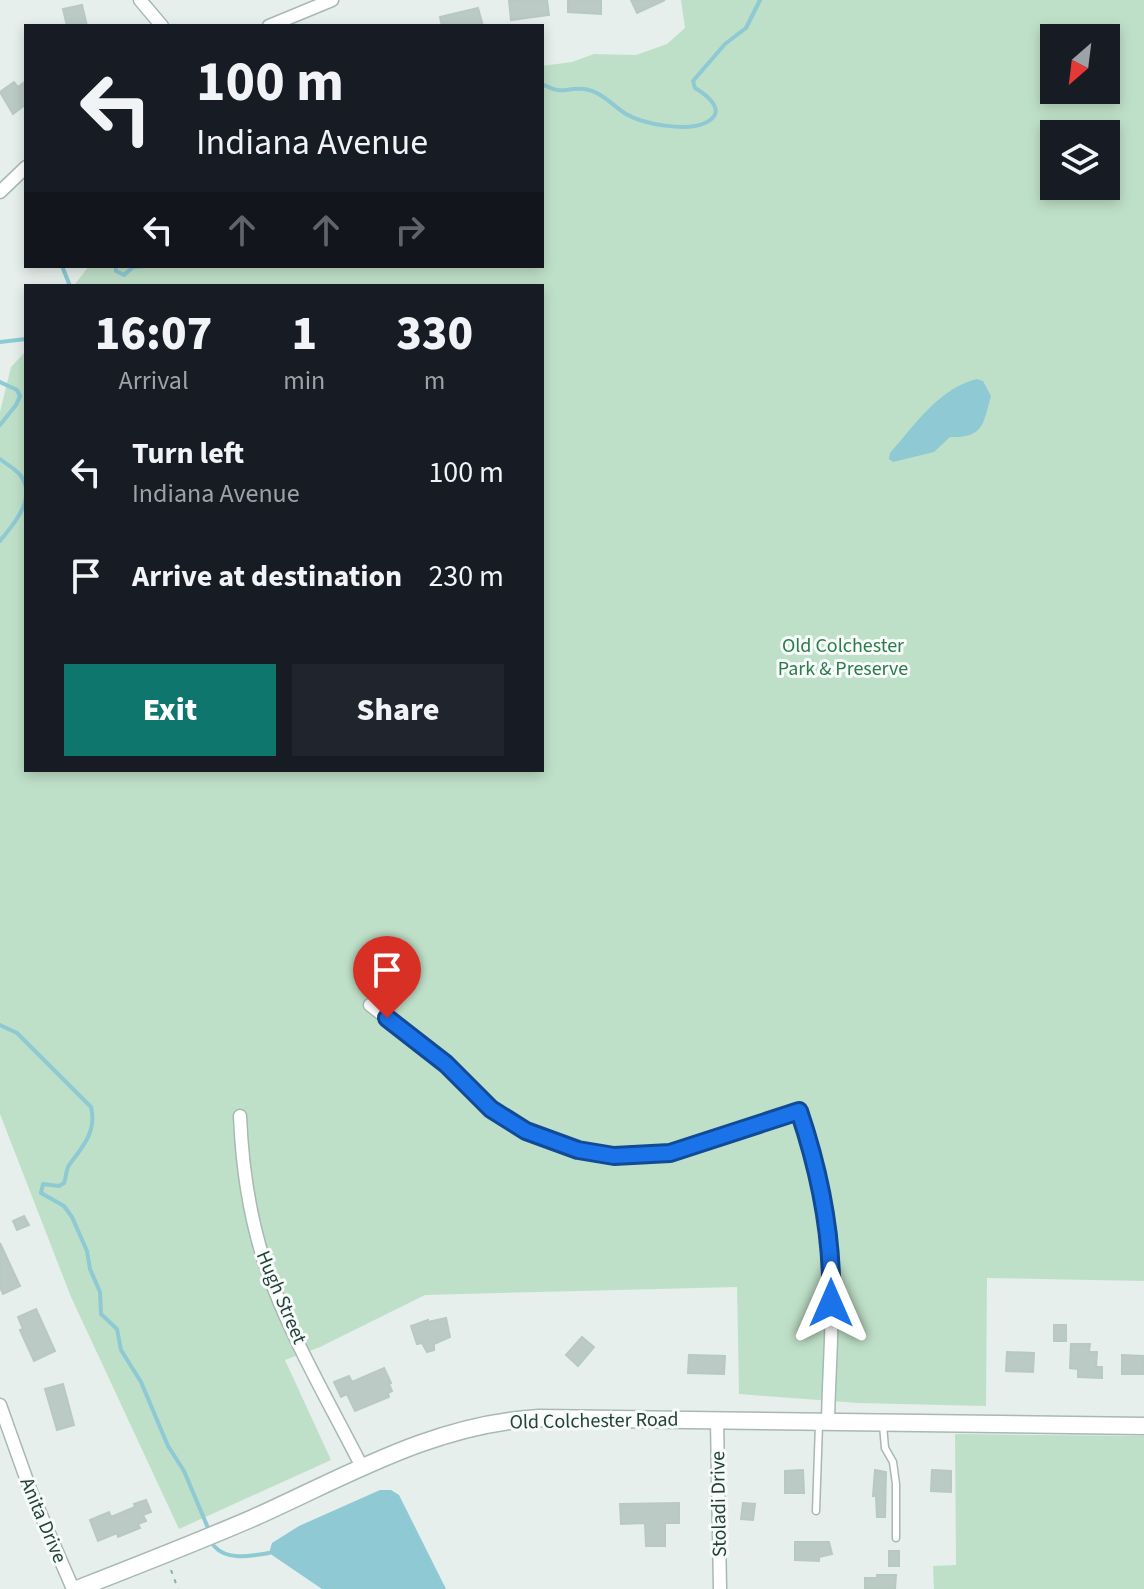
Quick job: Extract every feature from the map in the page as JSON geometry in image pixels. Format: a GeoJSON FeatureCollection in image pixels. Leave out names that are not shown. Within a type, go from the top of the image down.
{"type":"FeatureCollection","features":[{"type":"Feature","properties":{"kind":"street"},"geometry":{"type":"LineString","coordinates":[[140,0],[160,24]]}},
{"type":"Feature","properties":{"kind":"street"},"geometry":{"type":"LineString","coordinates":[[274,24],[332,0]]}},
{"type":"Feature","properties":{"kind":"street"},"geometry":{"type":"LineString","coordinates":[[0,192],[24,169]]}},
{"type":"Feature","properties":{"kind":"street"},"geometry":{"type":"LineString","coordinates":[[370,1005],[422,1043],[500,1116],[543,1139],[578,1150],[614,1156],[670,1153],[799,1111],[822,1191],[830,1246],[832,1273],[824,1421]]}},
{"type":"Feature","properties":{"kind":"street","name":"Hugh Street"},"geometry":{"type":"LineString","coordinates":[[240,1116],[247,1189],[268,1273],[362,1467]]}},
{"type":"Feature","properties":{"kind":"street","name":"Anita Drive"},"geometry":{"type":"LineString","coordinates":[[0,1405],[31,1492],[75,1589]]}},
{"type":"Feature","properties":{"kind":"street","name":"Old Colchester Road"},"geometry":{"type":"LineString","coordinates":[[75,1589],[252,1518],[422,1442],[486,1423],[539,1418],[1144,1426]]}},
{"type":"Feature","properties":{"kind":"street","name":"Stoladi Drive"},"geometry":{"type":"LineString","coordinates":[[717,1420],[720,1589]]}},
{"type":"Feature","properties":{"kind":"lane"},"geometry":{"type":"LineString","coordinates":[[816,1511],[824,1421]]}},
{"type":"Feature","properties":{"kind":"lane"},"geometry":{"type":"LineString","coordinates":[[883,1422],[885,1448],[893,1462],[896,1484],[896,1538]]}},
{"type":"Feature","properties":{"kind":"path"},"geometry":{"type":"LineString","coordinates":[[165,1554],[178,1589]]}},
{"type":"Feature","properties":{"kind":"green space","name":"Old Colchester Park & Preserve"},"geometry":{"type":"Polygon","coordinates":[[[681,0],[1144,0],[1144,1281],[987,1278],[986,1406],[858,1403],[739,1394],[737,1287],[425,1295],[320,1347],[285,1360],[331,1460],[179,1529],[71,1297],[0,1114],[0,412],[11,367],[24,353],[24,772],[544,772],[544,284],[75,284],[87,268],[544,268],[544,66],[572,62],[594,54],[636,55],[667,44],[685,28],[681,0]]]}},
{"type":"Feature","properties":{"kind":"green space"},"geometry":{"type":"Polygon","coordinates":[[[955,1434],[1144,1436],[1144,1589],[934,1589],[933,1566],[956,1565],[955,1434]]]}},
{"type":"Feature","properties":{"kind":"water"},"geometry":{"type":"Polygon","coordinates":[[[977,379],[983,381],[991,396],[983,422],[976,432],[950,437],[934,452],[893,462],[889,459],[890,453],[939,399],[977,379]]]}},
{"type":"Feature","properties":{"kind":"water"},"geometry":{"type":"Polygon","coordinates":[[[380,1490],[391,1490],[399,1495],[446,1589],[322,1589],[269,1553],[272,1543],[299,1526],[380,1490]]]}},
{"type":"Feature","properties":{"kind":"building"},"geometry":{"type":"Polygon","coordinates":[[[547,0],[549,15],[511,20],[509,1],[547,0]]]}},
{"type":"Feature","properties":{"kind":"building"},"geometry":{"type":"Polygon","coordinates":[[[568,0],[601,0],[601,14],[568,12],[568,0]]]}},
{"type":"Feature","properties":{"kind":"building"},"geometry":{"type":"Polygon","coordinates":[[[631,0],[665,0],[637,13],[631,0]]]}},
{"type":"Feature","properties":{"kind":"building"},"geometry":{"type":"Polygon","coordinates":[[[82,5],[87,24],[67,24],[63,9],[82,5]]]}},
{"type":"Feature","properties":{"kind":"building"},"geometry":{"type":"Polygon","coordinates":[[[478,8],[482,24],[442,24],[440,17],[478,8]]]}},
{"type":"Feature","properties":{"kind":"building"},"geometry":{"type":"Polygon","coordinates":[[[14,82],[18,87],[24,82],[24,106],[13,114],[0,92],[14,82]]]}},
{"type":"Feature","properties":{"kind":"building"},"geometry":{"type":"Polygon","coordinates":[[[24,1216],[29,1225],[17,1230],[13,1221],[24,1216]]]}},
{"type":"Feature","properties":{"kind":"building"},"geometry":{"type":"Polygon","coordinates":[[[0,1243],[20,1286],[3,1294],[0,1287],[0,1243]]]}},
{"type":"Feature","properties":{"kind":"building"},"geometry":{"type":"Polygon","coordinates":[[[36,1309],[55,1351],[34,1361],[20,1330],[23,1329],[18,1317],[36,1309]]]}},
{"type":"Feature","properties":{"kind":"building"},"geometry":{"type":"Polygon","coordinates":[[[446,1318],[450,1337],[434,1344],[434,1350],[427,1352],[422,1343],[417,1344],[411,1326],[446,1318]]]}},
{"type":"Feature","properties":{"kind":"building"},"geometry":{"type":"Polygon","coordinates":[[[1054,1325],[1066,1325],[1066,1341],[1054,1341],[1054,1325]]]}},
{"type":"Feature","properties":{"kind":"building"},"geometry":{"type":"Polygon","coordinates":[[[582,1337],[594,1347],[578,1366],[566,1355],[582,1337]]]}},
{"type":"Feature","properties":{"kind":"building"},"geometry":{"type":"Polygon","coordinates":[[[1071,1344],[1090,1344],[1089,1352],[1097,1352],[1096,1367],[1102,1367],[1102,1378],[1078,1377],[1078,1369],[1070,1368],[1071,1344]]]}},
{"type":"Feature","properties":{"kind":"building"},"geometry":{"type":"Polygon","coordinates":[[[1007,1352],[1034,1353],[1033,1372],[1006,1371],[1007,1352]]]}},
{"type":"Feature","properties":{"kind":"building"},"geometry":{"type":"Polygon","coordinates":[[[689,1355],[725,1356],[724,1374],[688,1373],[689,1355]]]}},
{"type":"Feature","properties":{"kind":"building"},"geometry":{"type":"Polygon","coordinates":[[[1122,1355],[1144,1356],[1144,1374],[1122,1374],[1122,1355]]]}},
{"type":"Feature","properties":{"kind":"building"},"geometry":{"type":"Polygon","coordinates":[[[384,1368],[391,1383],[389,1397],[355,1411],[347,1394],[341,1397],[334,1382],[349,1376],[352,1382],[384,1368]]]}},
{"type":"Feature","properties":{"kind":"building"},"geometry":{"type":"Polygon","coordinates":[[[63,1384],[74,1425],[57,1430],[45,1389],[63,1384]]]}},
{"type":"Feature","properties":{"kind":"building"},"geometry":{"type":"Polygon","coordinates":[[[803,1470],[804,1493],[785,1493],[785,1471],[803,1470]]]}},
{"type":"Feature","properties":{"kind":"building"},"geometry":{"type":"Polygon","coordinates":[[[875,1470],[886,1472],[885,1517],[877,1517],[876,1496],[873,1496],[875,1470]]]}},
{"type":"Feature","properties":{"kind":"building"},"geometry":{"type":"Polygon","coordinates":[[[932,1470],[951,1471],[951,1492],[931,1491],[932,1470]]]}},
{"type":"Feature","properties":{"kind":"building"},"geometry":{"type":"Polygon","coordinates":[[[146,1500],[151,1512],[143,1515],[146,1521],[138,1524],[140,1528],[98,1541],[90,1520],[109,1512],[111,1517],[146,1500]]]}},
{"type":"Feature","properties":{"kind":"building"},"geometry":{"type":"Polygon","coordinates":[[[679,1503],[679,1523],[665,1523],[665,1546],[646,1546],[645,1523],[621,1524],[620,1504],[679,1503]]]}},
{"type":"Feature","properties":{"kind":"building"},"geometry":{"type":"Polygon","coordinates":[[[743,1503],[755,1504],[753,1520],[741,1519],[743,1503]]]}},
{"type":"Feature","properties":{"kind":"building"},"geometry":{"type":"Polygon","coordinates":[[[795,1542],[829,1542],[832,1554],[819,1557],[819,1561],[795,1560],[795,1542]]]}},
{"type":"Feature","properties":{"kind":"building"},"geometry":{"type":"Polygon","coordinates":[[[889,1551],[899,1551],[899,1566],[889,1566],[889,1551]]]}},
{"type":"Feature","properties":{"kind":"building"},"geometry":{"type":"Polygon","coordinates":[[[877,1575],[896,1575],[895,1589],[865,1588],[865,1578],[877,1578],[877,1575]]]}},
{"type":"Feature","properties":{"kind":"waterway"},"geometry":{"type":"LineString","coordinates":[[544,85],[560,90],[590,90],[633,118],[653,124],[687,127],[705,123],[712,119],[716,109],[710,99],[695,88],[693,81],[725,44],[746,28],[760,0]]}},
{"type":"Feature","properties":{"kind":"waterway"},"geometry":{"type":"LineString","coordinates":[[63,268],[69,284]]}},
{"type":"Feature","properties":{"kind":"waterway"},"geometry":{"type":"LineString","coordinates":[[116,268],[124,275],[132,268]]}},
{"type":"Feature","properties":{"kind":"waterway"},"geometry":{"type":"LineString","coordinates":[[0,342],[24,339]]}},
{"type":"Feature","properties":{"kind":"waterway"},"geometry":{"type":"LineString","coordinates":[[0,382],[17,390],[20,396],[0,425]]}},
{"type":"Feature","properties":{"kind":"waterway"},"geometry":{"type":"LineString","coordinates":[[0,459],[14,469],[24,483]]}},
{"type":"Feature","properties":{"kind":"waterway"},"geometry":{"type":"LineString","coordinates":[[0,541],[24,504]]}},
{"type":"Feature","properties":{"kind":"waterway"},"geometry":{"type":"LineString","coordinates":[[0,1025],[17,1033],[91,1107],[90,1131],[69,1165],[64,1183],[59,1186],[43,1184],[41,1193],[64,1206],[72,1217],[100,1292],[101,1314],[117,1329],[121,1350],[141,1382],[208,1528]]}},
{"type":"Feature","properties":{"kind":"waterway"},"geometry":{"type":"LineString","coordinates":[[214,1546],[232,1556],[269,1553]]}},
{"type":"Feature","properties":{"kind":"route"},"geometry":{"type":"LineString","coordinates":[[387,1018],[446,1064],[491,1109],[526,1131],[578,1150],[614,1156],[670,1153],[799,1111],[822,1191],[830,1246],[831,1303]]}}]}
